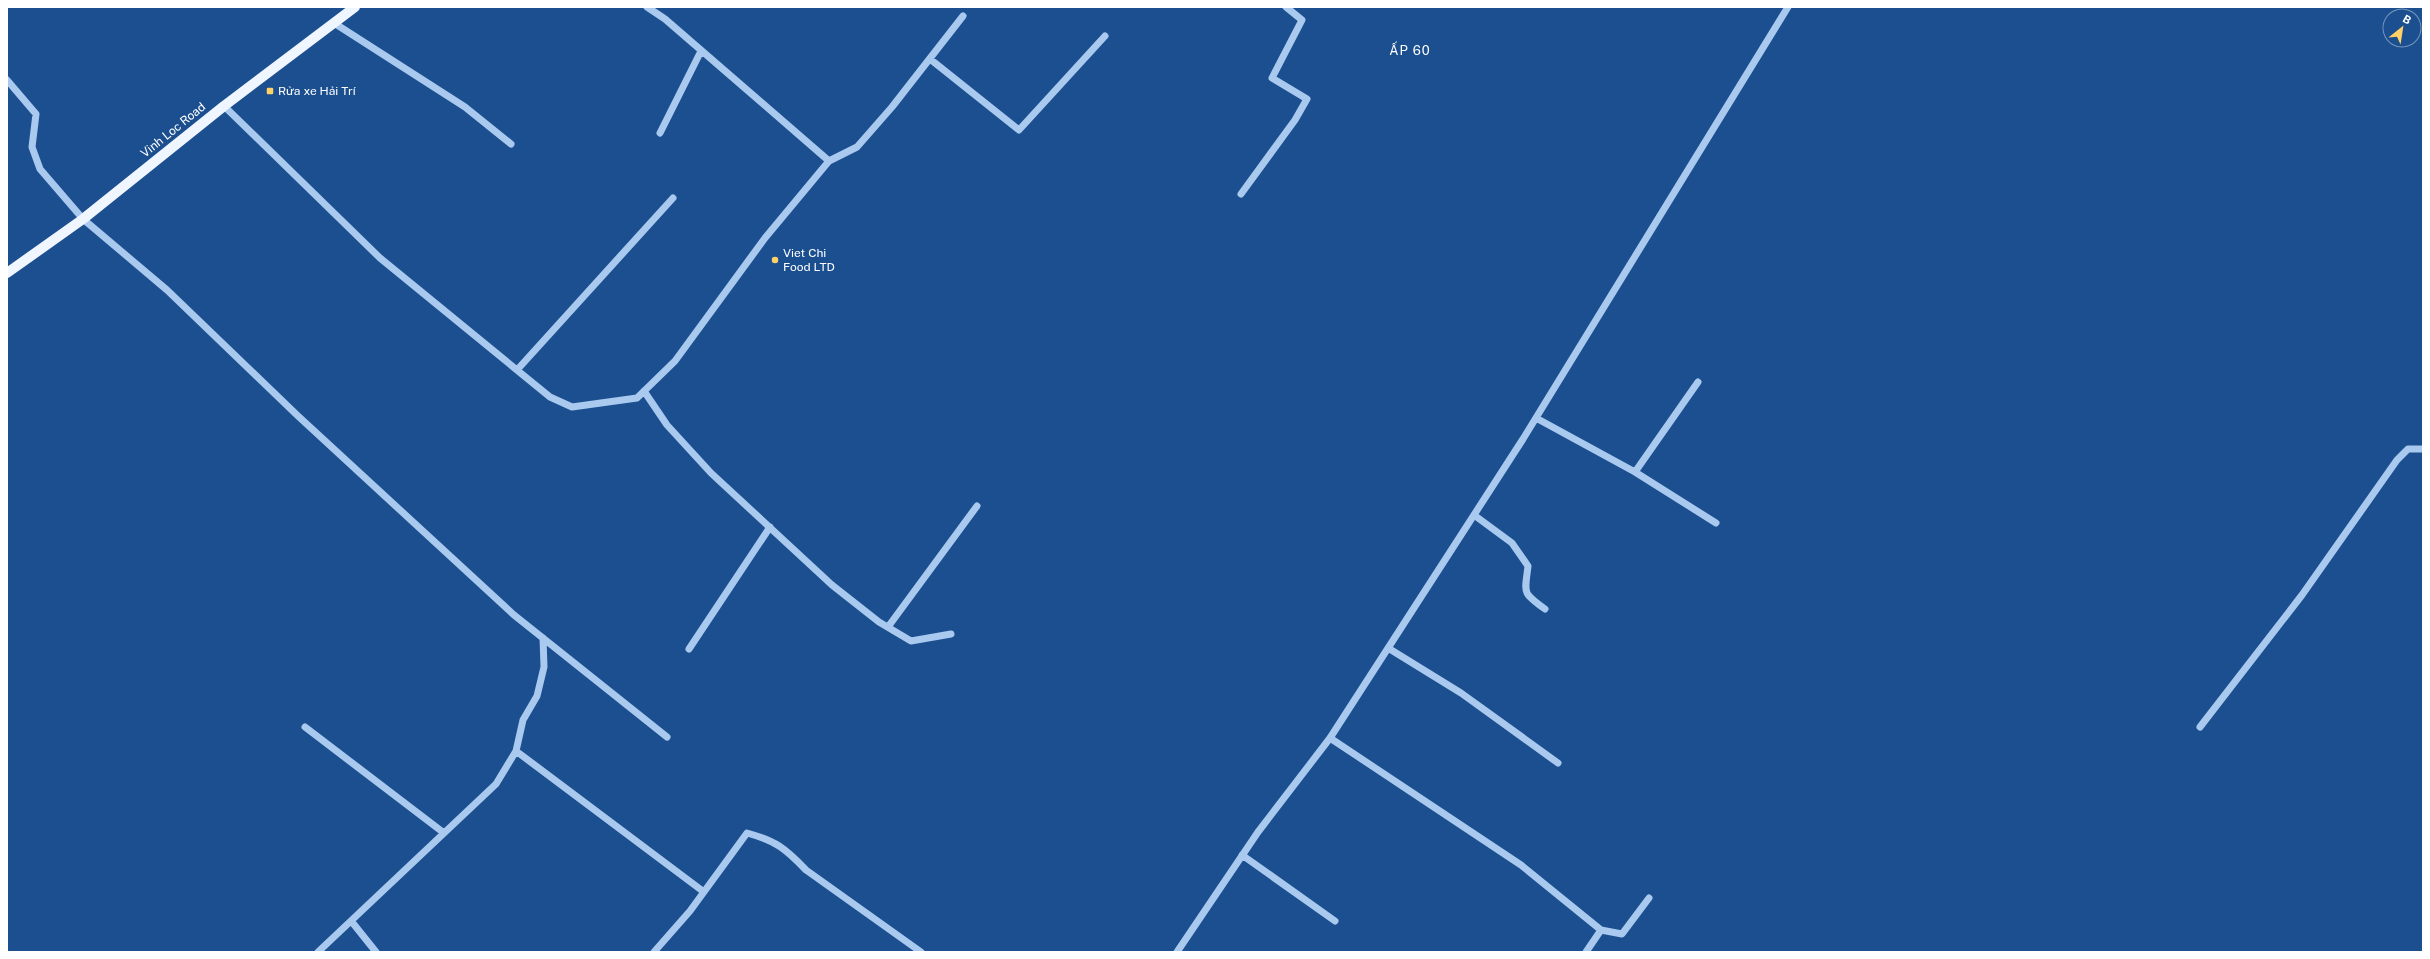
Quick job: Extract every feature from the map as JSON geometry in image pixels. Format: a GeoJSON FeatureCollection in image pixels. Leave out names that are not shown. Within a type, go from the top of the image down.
{"type":"FeatureCollection","features":[{"type":"Feature","properties":{"kind":"main road","name":"Vinh Loc Road"},"geometry":{"type":"LineString","coordinates":[[7,273],[83,219],[224,106],[355,7]]}},
{"type":"Feature","properties":{"kind":"street"},"geometry":{"type":"LineString","coordinates":[[647,7],[665,19],[829,161]]}},
{"type":"Feature","properties":{"kind":"street"},"geometry":{"type":"LineString","coordinates":[[1241,194],[1295,120],[1307,99],[1272,78],[1302,20],[1286,7]]}},
{"type":"Feature","properties":{"kind":"street"},"geometry":{"type":"LineString","coordinates":[[1177,952],[1242,855],[1330,738],[1536,418],[1788,7]]}},
{"type":"Feature","properties":{"kind":"street"},"geometry":{"type":"LineString","coordinates":[[224,106],[380,258],[550,397],[572,407],[637,398],[675,361],[765,238],[829,161],[857,147],[892,107],[963,16]]}},
{"type":"Feature","properties":{"kind":"street"},"geometry":{"type":"LineString","coordinates":[[334,23],[465,107],[511,144]]}},
{"type":"Feature","properties":{"kind":"street"},"geometry":{"type":"LineString","coordinates":[[930,58],[1019,130],[1105,36]]}},
{"type":"Feature","properties":{"kind":"street"},"geometry":{"type":"LineString","coordinates":[[660,133],[701,51]]}},
{"type":"Feature","properties":{"kind":"street"},"geometry":{"type":"LineString","coordinates":[[7,80],[36,114],[32,147],[40,169],[83,219],[167,290],[298,416],[514,615],[667,737]]}},
{"type":"Feature","properties":{"kind":"street"},"geometry":{"type":"LineString","coordinates":[[517,370],[673,198]]}},
{"type":"Feature","properties":{"kind":"street"},"geometry":{"type":"LineString","coordinates":[[1635,472],[1698,382]]}},
{"type":"Feature","properties":{"kind":"street"},"geometry":{"type":"LineString","coordinates":[[644,391],[667,425],[711,473],[832,585],[888,628],[911,641],[951,634]]}},
{"type":"Feature","properties":{"kind":"street"},"geometry":{"type":"LineString","coordinates":[[1536,418],[1635,472],[1716,523]]}},
{"type":"Feature","properties":{"kind":"street"},"geometry":{"type":"LineString","coordinates":[[2200,727],[2302,595],[2397,460],[2408,450],[2423,449]]}},
{"type":"Feature","properties":{"kind":"street"},"geometry":{"type":"LineString","coordinates":[[888,628],[977,506]]}},
{"type":"Feature","properties":{"kind":"street"},"geometry":{"type":"LineString","coordinates":[[1474,515],[1512,543],[1528,566],[1524,585],[1526,592],[1545,609]]}},
{"type":"Feature","properties":{"kind":"street"},"geometry":{"type":"LineString","coordinates":[[689,649],[770,527]]}},
{"type":"Feature","properties":{"kind":"street"},"geometry":{"type":"LineString","coordinates":[[318,952],[352,922],[496,784],[516,751],[523,720],[539,688],[544,667],[543,638]]}},
{"type":"Feature","properties":{"kind":"street"},"geometry":{"type":"LineString","coordinates":[[1388,648],[1461,693],[1558,763]]}},
{"type":"Feature","properties":{"kind":"street"},"geometry":{"type":"LineString","coordinates":[[305,727],[444,833]]}},
{"type":"Feature","properties":{"kind":"street"},"geometry":{"type":"LineString","coordinates":[[1330,738],[1521,865],[1601,930],[1622,934],[1649,898]]}},
{"type":"Feature","properties":{"kind":"street"},"geometry":{"type":"LineString","coordinates":[[516,751],[704,892]]}},
{"type":"Feature","properties":{"kind":"street"},"geometry":{"type":"LineString","coordinates":[[654,952],[704,892],[747,833],[771,839],[790,853],[806,870],[913,950],[921,952]]}},
{"type":"Feature","properties":{"kind":"street"},"geometry":{"type":"LineString","coordinates":[[1242,855],[1335,921]]}},
{"type":"Feature","properties":{"kind":"street"},"geometry":{"type":"LineString","coordinates":[[352,922],[376,952]]}},
{"type":"Feature","properties":{"kind":"street"},"geometry":{"type":"LineString","coordinates":[[1586,952],[1601,930]]}},
{"type":"Feature","properties":{"kind":"place","name":"Rửa xe Hải Trí"},"geometry":{"type":"Point","coordinates":[270,91]}},
{"type":"Feature","properties":{"kind":"place","name":"Viet Chi Food LTD"},"geometry":{"type":"Point","coordinates":[775,260]}},
{"type":"Feature","properties":{"kind":"district","name":"ẤP 60"},"geometry":{"type":"Point","coordinates":[1410,50]}}]}
